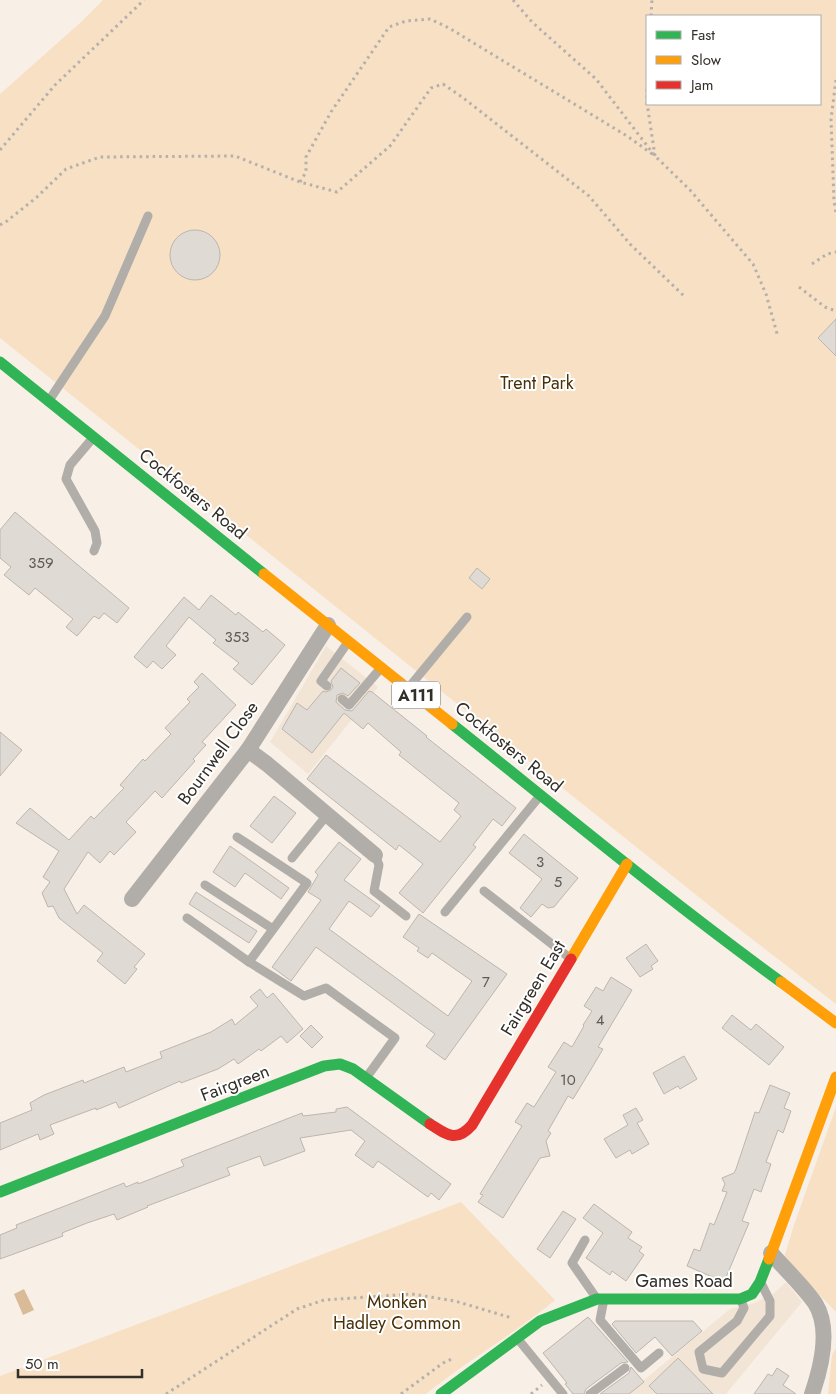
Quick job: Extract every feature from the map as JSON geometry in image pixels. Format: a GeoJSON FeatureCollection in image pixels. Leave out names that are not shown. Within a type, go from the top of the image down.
{"type":"FeatureCollection","features":[{"type":"Feature","properties":{"kind":"street","name":"Cockfosters Road"},"geometry":{"type":"LineString","coordinates":[[0,362],[627,864],[739,952],[836,1023]]}},
{"type":"Feature","properties":{"kind":"street","name":"Bournwell Close"},"geometry":{"type":"LineString","coordinates":[[132,899],[248,750],[328,625]]}},
{"type":"Feature","properties":{"kind":"street"},"geometry":{"type":"LineString","coordinates":[[248,750],[375,854]]}},
{"type":"Feature","properties":{"kind":"street","name":"Fairgreen East"},"geometry":{"type":"LineString","coordinates":[[469,1130],[627,864]]}},
{"type":"Feature","properties":{"kind":"street","name":"Fairgreen"},"geometry":{"type":"LineString","coordinates":[[0,1192],[324,1066],[340,1064],[353,1069],[446,1135],[460,1136],[469,1130]]}},
{"type":"Feature","properties":{"kind":"street","name":"Games Road"},"geometry":{"type":"LineString","coordinates":[[441,1394],[540,1321],[601,1298],[740,1299],[752,1294],[760,1282],[836,1077]]}},
{"type":"Feature","properties":{"kind":"street"},"geometry":{"type":"LineString","coordinates":[[771,1253],[816,1304],[829,1329],[812,1394]]}},
{"type":"Feature","properties":{"kind":"lane"},"geometry":{"type":"LineString","coordinates":[[49,401],[104,316],[148,216]]}},
{"type":"Feature","properties":{"kind":"lane"},"geometry":{"type":"LineString","coordinates":[[93,437],[70,465],[66,479],[95,531],[97,543],[94,551]]}},
{"type":"Feature","properties":{"kind":"lane"},"geometry":{"type":"LineString","coordinates":[[408,689],[467,617]]}},
{"type":"Feature","properties":{"kind":"lane"},"geometry":{"type":"LineString","coordinates":[[327,686],[321,681],[349,641]]}},
{"type":"Feature","properties":{"kind":"lane"},"geometry":{"type":"LineString","coordinates":[[342,699],[349,705],[381,667]]}},
{"type":"Feature","properties":{"kind":"lane"},"geometry":{"type":"LineString","coordinates":[[446,912],[540,794]]}},
{"type":"Feature","properties":{"kind":"lane"},"geometry":{"type":"LineString","coordinates":[[292,858],[327,816]]}},
{"type":"Feature","properties":{"kind":"lane"},"geometry":{"type":"LineString","coordinates":[[237,837],[307,884],[249,962]]}},
{"type":"Feature","properties":{"kind":"lane"},"geometry":{"type":"LineString","coordinates":[[375,854],[379,865],[374,891],[406,916]]}},
{"type":"Feature","properties":{"kind":"lane"},"geometry":{"type":"LineString","coordinates":[[205,884],[273,929]]}},
{"type":"Feature","properties":{"kind":"lane"},"geometry":{"type":"LineString","coordinates":[[484,891],[571,959]]}},
{"type":"Feature","properties":{"kind":"lane"},"geometry":{"type":"LineString","coordinates":[[187,918],[249,962],[304,996],[326,988],[396,1038],[366,1078]]}},
{"type":"Feature","properties":{"kind":"lane"},"geometry":{"type":"LineString","coordinates":[[585,1240],[572,1263],[601,1298],[600,1320],[641,1368],[659,1353]]}},
{"type":"Feature","properties":{"kind":"lane"},"geometry":{"type":"LineString","coordinates":[[740,1299],[744,1308],[737,1321],[699,1352],[703,1369],[722,1373],[770,1316],[770,1302],[760,1282]]}},
{"type":"Feature","properties":{"kind":"lane"},"geometry":{"type":"LineString","coordinates":[[516,1338],[563,1394]]}},
{"type":"Feature","properties":{"kind":"lane"},"geometry":{"type":"LineString","coordinates":[[590,1394],[625,1368]]}},
{"type":"Feature","properties":{"kind":"path"},"geometry":{"type":"LineString","coordinates":[[0,150],[55,85],[144,0]]}},
{"type":"Feature","properties":{"kind":"path"},"geometry":{"type":"LineString","coordinates":[[513,0],[532,22],[596,79],[655,156],[690,190],[753,264],[766,294],[778,337]]}},
{"type":"Feature","properties":{"kind":"path"},"geometry":{"type":"LineString","coordinates":[[651,15],[652,0]]}},
{"type":"Feature","properties":{"kind":"path"},"geometry":{"type":"LineString","coordinates":[[300,182],[306,172],[306,157],[331,112],[389,28],[406,21],[430,19],[449,28],[610,126],[655,156]]}},
{"type":"Feature","properties":{"kind":"path"},"geometry":{"type":"LineString","coordinates":[[836,80],[831,119],[836,213]]}},
{"type":"Feature","properties":{"kind":"path"},"geometry":{"type":"LineString","coordinates":[[0,225],[37,197],[66,170],[100,156],[235,156],[300,182],[337,192],[390,146],[431,88],[444,84],[462,96],[589,196],[630,244],[685,297]]}},
{"type":"Feature","properties":{"kind":"path"},"geometry":{"type":"LineString","coordinates":[[646,105],[655,156]]}},
{"type":"Feature","properties":{"kind":"path"},"geometry":{"type":"LineString","coordinates":[[812,264],[827,254],[836,252]]}},
{"type":"Feature","properties":{"kind":"path"},"geometry":{"type":"LineString","coordinates":[[799,288],[825,307],[836,311]]}},
{"type":"Feature","properties":{"kind":"path"},"geometry":{"type":"LineString","coordinates":[[166,1394],[297,1309],[324,1300],[412,1294],[455,1301],[513,1318]]}},
{"type":"Feature","properties":{"kind":"shaded area"},"geometry":{"type":"Polygon","coordinates":[[[326,646],[378,687],[308,774],[270,742],[326,646]]]}},
{"type":"Feature","properties":{"kind":"shaded area"},"geometry":{"type":"Polygon","coordinates":[[[786,1282],[802,1302],[726,1394],[627,1394],[730,1309],[754,1303],[773,1294],[786,1282]]]}},
{"type":"Feature","properties":{"kind":"shaded area"},"geometry":{"type":"Polygon","coordinates":[[[24,1289],[34,1310],[23,1315],[14,1294],[24,1289]]]}},
{"type":"Feature","properties":{"kind":"green space","name":"Trent Park"},"geometry":{"type":"Polygon","coordinates":[[[103,0],[836,0],[836,1004],[730,922],[0,338],[0,94],[103,0]]]}},
{"type":"Feature","properties":{"kind":"green space"},"geometry":{"type":"Polygon","coordinates":[[[836,1107],[836,1312],[784,1258],[836,1107]]]}},
{"type":"Feature","properties":{"kind":"green space","name":"Monken Hadley Common"},"geometry":{"type":"Polygon","coordinates":[[[461,1202],[555,1300],[426,1394],[0,1394],[0,1376],[461,1202]]]}},
{"type":"Feature","properties":{"kind":"green space"},"geometry":{"type":"Polygon","coordinates":[[[836,1348],[836,1394],[828,1394],[832,1355],[836,1348]]]}},
{"type":"Feature","properties":{"kind":"building"},"geometry":{"type":"Polygon","coordinates":[[[190,230],[200,230],[213,237],[220,250],[220,260],[213,273],[200,280],[190,280],[181,276],[174,269],[170,260],[170,250],[174,241],[181,234],[190,230]]]}},
{"type":"Feature","properties":{"kind":"building"},"geometry":{"type":"Polygon","coordinates":[[[836,319],[836,356],[818,338],[836,319]]]}},
{"type":"Feature","properties":{"kind":"building"},"geometry":{"type":"Polygon","coordinates":[[[15,512],[129,608],[117,623],[104,613],[99,619],[94,616],[77,636],[66,627],[73,619],[35,588],[29,595],[4,575],[11,567],[0,558],[0,530],[15,512]]]}},
{"type":"Feature","properties":{"kind":"building"},"geometry":{"type":"Polygon","coordinates":[[[477,568],[490,579],[482,589],[469,578],[477,568]]]}},
{"type":"Feature","properties":{"kind":"building"},"geometry":{"type":"Polygon","coordinates":[[[211,595],[236,615],[238,612],[263,632],[266,629],[285,645],[252,685],[233,669],[239,663],[213,643],[216,640],[189,617],[166,646],[176,655],[162,669],[153,661],[147,668],[134,657],[184,597],[199,610],[211,595]]]}},
{"type":"Feature","properties":{"kind":"building"},"geometry":{"type":"Polygon","coordinates":[[[341,668],[360,683],[348,696],[343,693],[337,695],[336,702],[345,710],[352,711],[369,691],[372,692],[516,808],[502,826],[493,819],[473,845],[476,847],[423,913],[399,893],[423,864],[399,845],[396,850],[307,779],[326,755],[440,842],[461,816],[454,810],[459,803],[399,755],[401,752],[368,723],[363,729],[344,713],[312,753],[282,729],[297,703],[307,710],[323,691],[331,690],[333,687],[331,681],[341,668]]]}},
{"type":"Feature","properties":{"kind":"building"},"geometry":{"type":"Polygon","coordinates":[[[202,673],[236,705],[202,742],[206,745],[193,759],[195,761],[162,798],[155,791],[126,822],[136,832],[114,855],[110,851],[100,863],[88,852],[64,889],[77,914],[84,905],[145,954],[134,967],[137,969],[125,984],[97,961],[103,953],[59,918],[53,906],[48,907],[42,893],[50,882],[43,877],[59,851],[16,823],[30,808],[69,840],[91,816],[94,819],[124,788],[120,785],[143,759],[145,761],[171,734],[165,728],[190,702],[187,699],[199,687],[194,682],[202,673]]]}},
{"type":"Feature","properties":{"kind":"building"},"geometry":{"type":"Polygon","coordinates":[[[0,732],[22,750],[0,776],[0,732]]]}},
{"type":"Feature","properties":{"kind":"building"},"geometry":{"type":"Polygon","coordinates":[[[274,796],[296,813],[272,843],[250,826],[274,796]]]}},
{"type":"Feature","properties":{"kind":"building"},"geometry":{"type":"Polygon","coordinates":[[[524,834],[578,878],[554,907],[548,908],[542,904],[531,917],[520,908],[542,879],[509,853],[524,834]]]}},
{"type":"Feature","properties":{"kind":"building"},"geometry":{"type":"Polygon","coordinates":[[[339,842],[361,859],[344,880],[380,906],[371,917],[349,901],[329,929],[448,1016],[472,981],[432,953],[428,958],[417,951],[419,948],[403,937],[419,914],[507,974],[445,1060],[426,1046],[435,1034],[316,947],[291,981],[272,967],[321,900],[308,892],[318,875],[315,872],[339,842]]]}},
{"type":"Feature","properties":{"kind":"building"},"geometry":{"type":"Polygon","coordinates":[[[230,846],[289,888],[281,899],[245,873],[235,887],[213,872],[230,846]]]}},
{"type":"Feature","properties":{"kind":"building"},"geometry":{"type":"Polygon","coordinates":[[[196,892],[257,931],[249,943],[189,904],[196,892]]]}},
{"type":"Feature","properties":{"kind":"building"},"geometry":{"type":"Polygon","coordinates":[[[646,944],[658,961],[651,966],[653,969],[640,977],[626,958],[646,944]]]}},
{"type":"Feature","properties":{"kind":"building"},"geometry":{"type":"Polygon","coordinates":[[[611,977],[632,990],[598,1047],[603,1049],[590,1071],[573,1099],[568,1096],[548,1131],[551,1133],[546,1141],[550,1156],[540,1158],[503,1218],[478,1202],[483,1195],[480,1194],[522,1126],[515,1122],[527,1103],[534,1107],[556,1072],[548,1067],[564,1042],[572,1047],[584,1026],[592,1011],[584,1006],[596,987],[603,991],[611,977]]]}},
{"type":"Feature","properties":{"kind":"building"},"geometry":{"type":"Polygon","coordinates":[[[260,989],[267,998],[273,993],[303,1029],[287,1043],[281,1036],[261,1051],[259,1049],[238,1064],[234,1059],[218,1069],[181,1083],[180,1081],[119,1108],[116,1102],[96,1110],[96,1108],[50,1125],[54,1134],[40,1140],[38,1134],[0,1150],[0,1123],[32,1110],[30,1103],[44,1095],[83,1080],[84,1083],[124,1067],[126,1072],[162,1058],[160,1052],[211,1032],[232,1019],[235,1025],[258,1006],[250,997],[260,989]]]}},
{"type":"Feature","properties":{"kind":"building"},"geometry":{"type":"Polygon","coordinates":[[[732,1015],[751,1030],[756,1024],[784,1047],[769,1065],[722,1028],[732,1015]]]}},
{"type":"Feature","properties":{"kind":"building"},"geometry":{"type":"Polygon","coordinates":[[[311,1025],[323,1037],[312,1048],[300,1036],[311,1025]]]}},
{"type":"Feature","properties":{"kind":"building"},"geometry":{"type":"Polygon","coordinates":[[[684,1056],[697,1079],[680,1089],[678,1086],[664,1094],[653,1073],[684,1056]]]}},
{"type":"Feature","properties":{"kind":"building"},"geometry":{"type":"Polygon","coordinates":[[[770,1085],[790,1093],[784,1108],[791,1111],[783,1133],[778,1130],[766,1162],[771,1164],[761,1192],[754,1189],[742,1221],[749,1223],[724,1282],[687,1266],[694,1249],[700,1251],[710,1223],[714,1225],[727,1192],[722,1191],[725,1184],[722,1178],[734,1173],[755,1112],[759,1113],[770,1085]]]}},
{"type":"Feature","properties":{"kind":"building"},"geometry":{"type":"Polygon","coordinates":[[[347,1107],[451,1184],[439,1200],[431,1193],[428,1197],[378,1161],[373,1168],[355,1155],[365,1141],[351,1130],[300,1138],[305,1151],[264,1166],[260,1156],[227,1168],[230,1175],[147,1206],[117,1220],[114,1214],[87,1223],[62,1233],[63,1236],[0,1259],[0,1235],[17,1228],[16,1225],[124,1183],[126,1187],[138,1182],[138,1184],[184,1166],[181,1160],[302,1113],[303,1116],[336,1112],[336,1109],[347,1107]]]}},
{"type":"Feature","properties":{"kind":"building"},"geometry":{"type":"Polygon","coordinates":[[[636,1108],[643,1120],[637,1123],[649,1144],[632,1154],[630,1150],[616,1158],[604,1139],[628,1125],[623,1115],[636,1108]]]}},
{"type":"Feature","properties":{"kind":"building"},"geometry":{"type":"Polygon","coordinates":[[[594,1204],[632,1232],[628,1238],[642,1247],[639,1251],[644,1255],[626,1281],[612,1271],[610,1275],[586,1258],[603,1233],[583,1218],[594,1204]]]}},
{"type":"Feature","properties":{"kind":"building"},"geometry":{"type":"Polygon","coordinates":[[[563,1211],[576,1219],[550,1258],[537,1249],[563,1211]]]}},
{"type":"Feature","properties":{"kind":"building"},"geometry":{"type":"Polygon","coordinates":[[[588,1317],[628,1362],[621,1363],[586,1389],[584,1394],[573,1394],[565,1384],[567,1383],[543,1353],[588,1317]]]}},
{"type":"Feature","properties":{"kind":"building"},"geometry":{"type":"Polygon","coordinates":[[[615,1321],[693,1321],[702,1331],[672,1356],[655,1337],[636,1353],[612,1324],[615,1321]]]}},
{"type":"Feature","properties":{"kind":"building"},"geometry":{"type":"Polygon","coordinates":[[[678,1358],[713,1394],[657,1394],[649,1386],[678,1358]]]}},
{"type":"Feature","properties":{"kind":"building"},"geometry":{"type":"Polygon","coordinates":[[[631,1367],[644,1382],[629,1394],[600,1394],[629,1373],[631,1367]]]}},
{"type":"Feature","properties":{"kind":"building"},"geometry":{"type":"Polygon","coordinates":[[[777,1368],[789,1376],[783,1385],[796,1394],[754,1394],[768,1374],[772,1376],[777,1368]]]}},
{"type":"Feature","properties":{"kind":"traffic: fast"},"geometry":{"type":"LineString","coordinates":[[0,362],[264,574]]}},
{"type":"Feature","properties":{"kind":"traffic: fast"},"geometry":{"type":"LineString","coordinates":[[452,724],[656,887],[781,982]]}},
{"type":"Feature","properties":{"kind":"traffic: fast"},"geometry":{"type":"LineString","coordinates":[[0,1192],[324,1066],[340,1064],[353,1069],[430,1124]]}},
{"type":"Feature","properties":{"kind":"traffic: fast"},"geometry":{"type":"LineString","coordinates":[[441,1394],[540,1321],[597,1299],[740,1299],[752,1294],[760,1282],[769,1259]]}},
{"type":"Feature","properties":{"kind":"traffic: slow"},"geometry":{"type":"LineString","coordinates":[[264,574],[452,724]]}},
{"type":"Feature","properties":{"kind":"traffic: slow"},"geometry":{"type":"LineString","coordinates":[[571,959],[627,864]]}},
{"type":"Feature","properties":{"kind":"traffic: slow"},"geometry":{"type":"LineString","coordinates":[[781,982],[836,1023]]}},
{"type":"Feature","properties":{"kind":"traffic: slow"},"geometry":{"type":"LineString","coordinates":[[769,1259],[836,1077]]}},
{"type":"Feature","properties":{"kind":"traffic: jam"},"geometry":{"type":"LineString","coordinates":[[430,1124],[451,1135],[461,1134],[472,1125],[571,959]]}}]}
